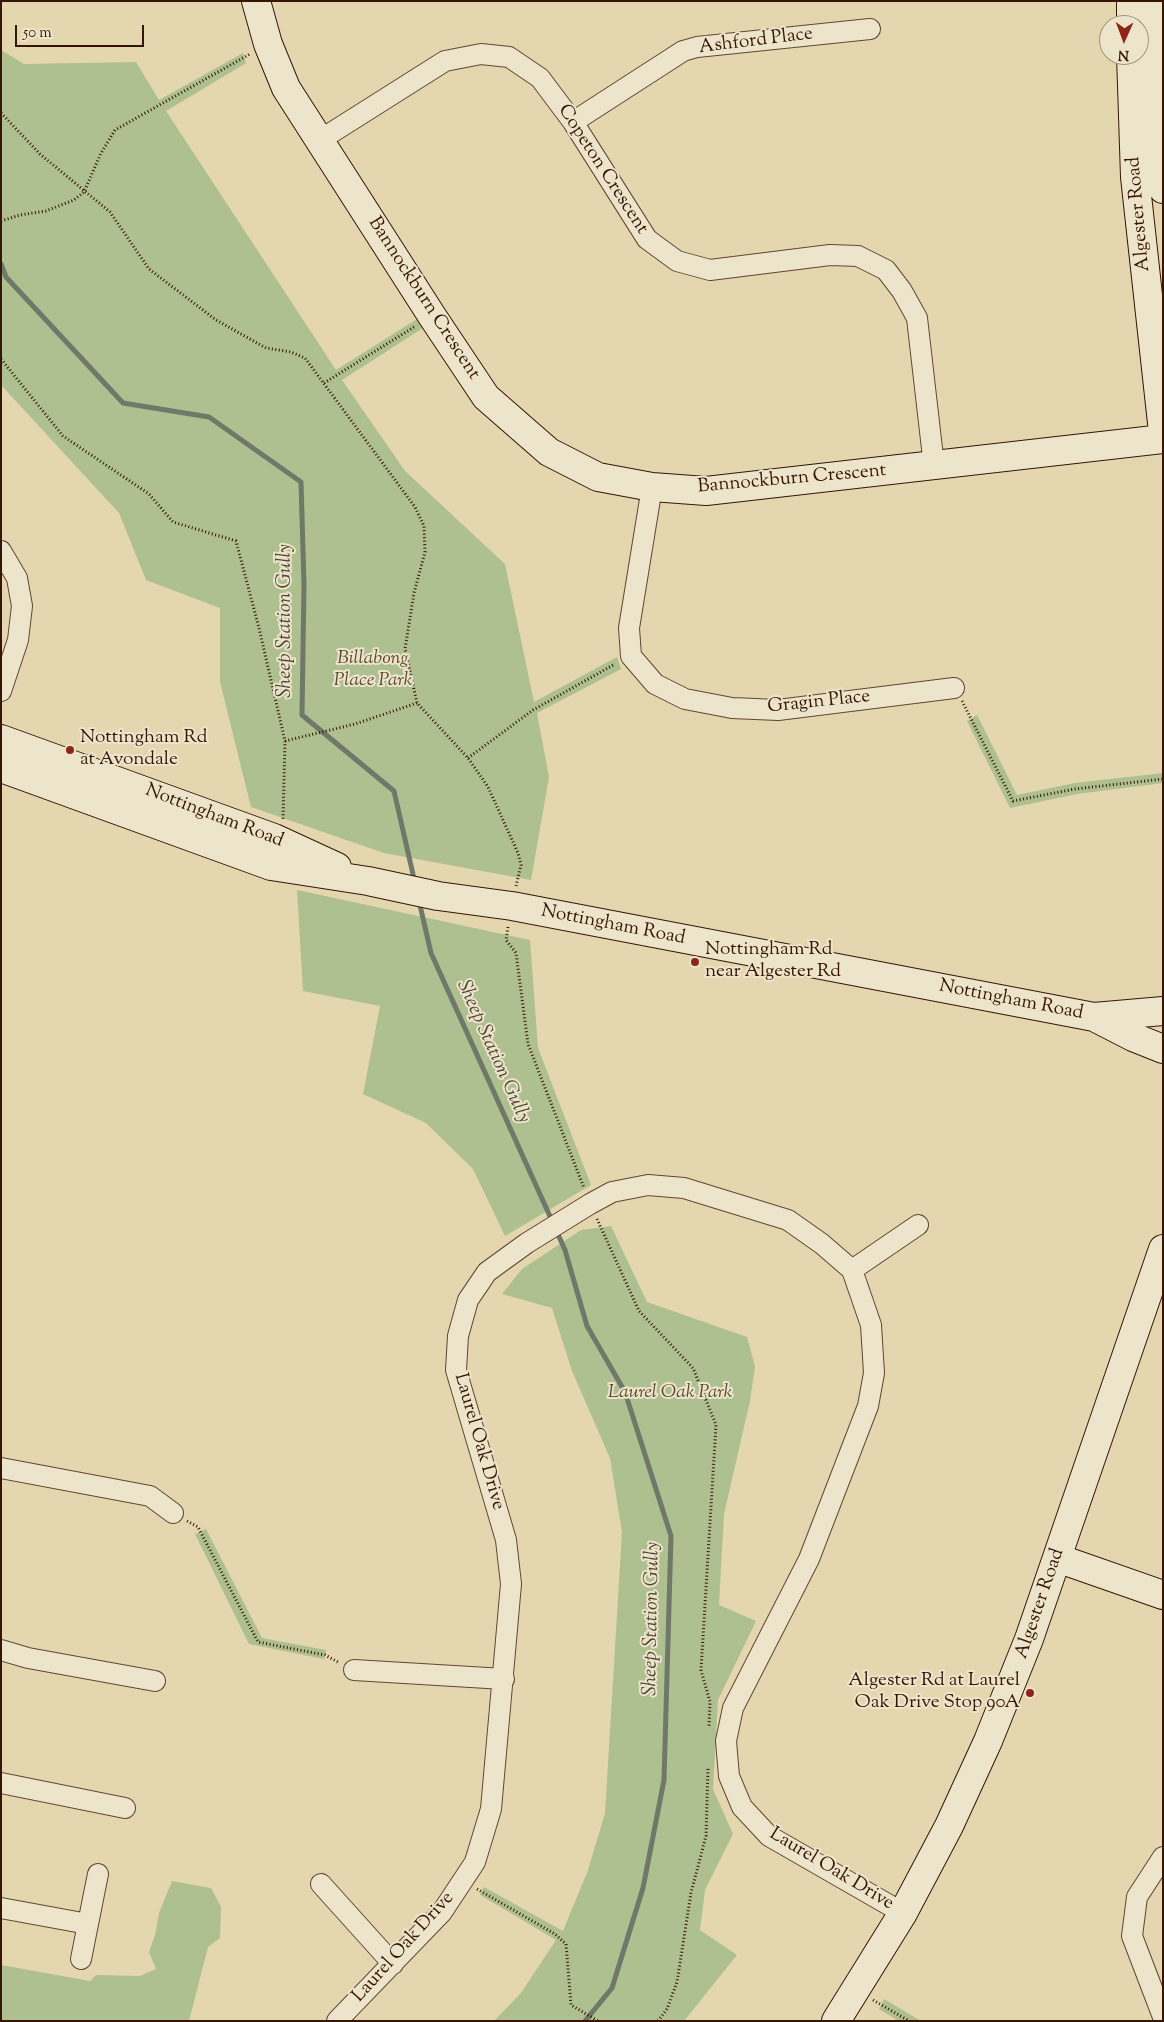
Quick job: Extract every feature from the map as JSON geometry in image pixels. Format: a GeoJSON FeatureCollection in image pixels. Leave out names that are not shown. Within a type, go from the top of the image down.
{"type":"FeatureCollection","features":[{"type":"Feature","properties":{"kind":"street","name":"Bannockburn Crescent"},"geometry":{"type":"LineString","coordinates":[[256,1],[268,44],[286,88],[486,397],[549,452],[598,476],[652,487],[706,491],[1163,439]]}},
{"type":"Feature","properties":{"kind":"street"},"geometry":{"type":"LineString","coordinates":[[1131,1],[1131,15]]}},
{"type":"Feature","properties":{"kind":"street","name":"Algester Road"},"geometry":{"type":"LineString","coordinates":[[1154,1],[1163,189]]}},
{"type":"Feature","properties":{"kind":"street","name":"Ashford Place"},"geometry":{"type":"LineString","coordinates":[[573,122],[683,51],[697,47],[870,29]]}},
{"type":"Feature","properties":{"kind":"street","name":"Copeton Crescent"},"geometry":{"type":"LineString","coordinates":[[320,140],[445,61],[481,54],[508,57],[540,78],[573,122],[647,239],[677,261],[710,270],[830,255],[858,256],[886,270],[902,291],[918,318],[934,466]]}},
{"type":"Feature","properties":{"kind":"street","name":"Algester Road"},"geometry":{"type":"LineString","coordinates":[[1132,65],[1136,177],[1163,432]]}},
{"type":"Feature","properties":{"kind":"street"},"geometry":{"type":"LineString","coordinates":[[631,656],[629,628],[652,487]]}},
{"type":"Feature","properties":{"kind":"street"},"geometry":{"type":"LineString","coordinates":[[1,551],[17,578],[22,606],[18,640],[1,691]]}},
{"type":"Feature","properties":{"kind":"street","name":"Gragin Place"},"geometry":{"type":"LineString","coordinates":[[631,656],[655,684],[685,699],[732,708],[778,710],[954,688]]}},
{"type":"Feature","properties":{"kind":"street","name":"Nottingham Road"},"geometry":{"type":"LineString","coordinates":[[1,739],[274,838],[368,881]]}},
{"type":"Feature","properties":{"kind":"street","name":"Nottingham Road"},"geometry":{"type":"LineString","coordinates":[[1,768],[271,866],[368,881],[438,896],[512,906],[1094,1017],[1133,1037],[1163,1049]]}},
{"type":"Feature","properties":{"kind":"street","name":"Nottingham Road"},"geometry":{"type":"LineString","coordinates":[[1094,1017],[1163,1010]]}},
{"type":"Feature","properties":{"kind":"street","name":"Laurel Oak Drive"},"geometry":{"type":"LineString","coordinates":[[337,2021],[442,1912],[464,1882],[475,1862],[491,1809],[511,1584],[506,1540],[456,1370],[458,1336],[468,1300],[487,1272],[527,1243],[612,1192],[648,1185],[684,1188],[788,1220],[822,1244],[852,1270],[871,1325],[874,1373],[868,1406],[809,1559],[733,1708],[726,1741],[729,1776],[742,1807],[770,1836],[903,1913]]}},
{"type":"Feature","properties":{"kind":"street"},"geometry":{"type":"LineString","coordinates":[[852,1270],[918,1225]]}},
{"type":"Feature","properties":{"kind":"street","name":"Algester Road"},"geometry":{"type":"LineString","coordinates":[[836,2021],[903,1913],[949,1826],[988,1741],[1022,1657],[1163,1249]]}},
{"type":"Feature","properties":{"kind":"street"},"geometry":{"type":"LineString","coordinates":[[1,1468],[150,1496],[173,1513]]}},
{"type":"Feature","properties":{"kind":"street"},"geometry":{"type":"LineString","coordinates":[[1057,1558],[1163,1595]]}},
{"type":"Feature","properties":{"kind":"street"},"geometry":{"type":"LineString","coordinates":[[1,1650],[28,1658],[155,1681]]}},
{"type":"Feature","properties":{"kind":"street"},"geometry":{"type":"LineString","coordinates":[[354,1670],[504,1679]]}},
{"type":"Feature","properties":{"kind":"street"},"geometry":{"type":"LineString","coordinates":[[1,1783],[125,1808]]}},
{"type":"Feature","properties":{"kind":"street"},"geometry":{"type":"LineString","coordinates":[[1163,1856],[1137,1897],[1132,1936],[1163,2017]]}},
{"type":"Feature","properties":{"kind":"street"},"geometry":{"type":"LineString","coordinates":[[81,1959],[98,1874]]}},
{"type":"Feature","properties":{"kind":"street"},"geometry":{"type":"LineString","coordinates":[[321,1884],[393,1964]]}},
{"type":"Feature","properties":{"kind":"street"},"geometry":{"type":"LineString","coordinates":[[1,1908],[88,1924]]}},
{"type":"Feature","properties":{"kind":"path"},"geometry":{"type":"LineString","coordinates":[[1,221],[20,215],[46,211],[74,200],[84,192],[101,153],[115,130],[268,44]]}},
{"type":"Feature","properties":{"kind":"path"},"geometry":{"type":"LineString","coordinates":[[1,113],[40,154],[110,212],[149,269],[216,320],[266,348],[291,352],[305,358],[415,507],[424,526],[425,552],[414,593],[406,649],[417,703],[468,758],[488,787],[518,853],[521,865],[506,940],[516,953],[528,1044],[582,1209],[638,1311],[692,1368],[716,1425],[701,1670],[710,1702],[709,1731]]}},
{"type":"Feature","properties":{"kind":"path"},"geometry":{"type":"LineString","coordinates":[[324,383],[432,316]]}},
{"type":"Feature","properties":{"kind":"path"},"geometry":{"type":"LineString","coordinates":[[1,359],[63,436],[149,494],[173,522],[236,541],[259,628],[285,741],[283,826]]}},
{"type":"Feature","properties":{"kind":"path"},"geometry":{"type":"LineString","coordinates":[[468,758],[533,710],[631,656]]}},
{"type":"Feature","properties":{"kind":"path"},"geometry":{"type":"LineString","coordinates":[[954,688],[1013,801],[1075,789],[1163,779]]}},
{"type":"Feature","properties":{"kind":"path"},"geometry":{"type":"LineString","coordinates":[[285,741],[356,724],[417,703]]}},
{"type":"Feature","properties":{"kind":"path"},"geometry":{"type":"LineString","coordinates":[[173,1513],[198,1527],[258,1642],[325,1655],[354,1670]]}},
{"type":"Feature","properties":{"kind":"path"},"geometry":{"type":"LineString","coordinates":[[658,2021],[667,2009],[677,1982],[691,1893],[706,1836],[708,1759]]}},
{"type":"Feature","properties":{"kind":"path"},"geometry":{"type":"LineString","coordinates":[[464,1882],[556,1934],[566,1944],[572,2005],[597,2020]]}},
{"type":"Feature","properties":{"kind":"path"},"geometry":{"type":"LineString","coordinates":[[856,1990],[909,2021]]}},
{"type":"Feature","properties":{"kind":"green space","name":"Billabong Place Park"},"geometry":{"type":"Polygon","coordinates":[[[1,50],[24,64],[136,62],[159,100],[243,53],[246,63],[166,111],[336,370],[417,319],[423,328],[342,380],[405,471],[505,564],[534,702],[617,657],[621,669],[537,713],[549,777],[531,880],[384,853],[251,807],[220,682],[220,608],[146,580],[119,513],[1,385],[1,50]]]}},
{"type":"Feature","properties":{"kind":"green space"},"geometry":{"type":"Polygon","coordinates":[[[977,715],[1017,795],[1075,783],[1163,773],[1163,783],[1077,794],[1010,808],[967,721],[977,715]]]}},
{"type":"Feature","properties":{"kind":"green space"},"geometry":{"type":"Polygon","coordinates":[[[297,890],[530,940],[538,1048],[591,1185],[505,1236],[473,1169],[426,1123],[363,1094],[380,1006],[303,991],[297,890]]]}},
{"type":"Feature","properties":{"kind":"green space","name":"Laurel Oak Park"},"geometry":{"type":"Polygon","coordinates":[[[611,1226],[647,1302],[747,1337],[755,1366],[750,1401],[724,1514],[719,1605],[756,1621],[718,1700],[713,1789],[733,1834],[705,1890],[700,1930],[737,1955],[684,2021],[494,2021],[521,1993],[556,1940],[480,1895],[484,1887],[563,1931],[588,1870],[605,1813],[622,1532],[610,1458],[572,1371],[552,1308],[502,1294],[522,1269],[581,1230],[611,1226]]]}},
{"type":"Feature","properties":{"kind":"green space"},"geometry":{"type":"Polygon","coordinates":[[[206,1529],[262,1638],[326,1650],[324,1659],[249,1644],[195,1534],[206,1529]]]}},
{"type":"Feature","properties":{"kind":"green space"},"geometry":{"type":"Polygon","coordinates":[[[172,1881],[211,1888],[221,1907],[220,1938],[208,1947],[189,2021],[1,2021],[1,1965],[90,1981],[96,1975],[140,1976],[156,1969],[149,1952],[155,1935],[159,1913],[172,1881]]]}},
{"type":"Feature","properties":{"kind":"green space"},"geometry":{"type":"Polygon","coordinates":[[[884,1999],[921,2021],[899,2021],[879,2009],[884,1999]]]}},
{"type":"Feature","properties":{"kind":"waterway","name":"Sheep Station Gully"},"geometry":{"type":"LineString","coordinates":[[1,264],[6,277],[123,403],[209,417],[301,482],[304,585],[302,715],[394,791],[415,883]]}},
{"type":"Feature","properties":{"kind":"waterway","name":"Sheep Station Gully"},"geometry":{"type":"LineString","coordinates":[[419,901],[431,953],[553,1223]]}},
{"type":"Feature","properties":{"kind":"waterway","name":"Sheep Station Gully"},"geometry":{"type":"LineString","coordinates":[[556,1230],[565,1250],[587,1326],[625,1392],[671,1536],[664,1780],[643,1888],[612,1988],[585,2021]]}},
{"type":"Feature","properties":{"kind":"place","name":"Nottingham Rd at Avondale"},"geometry":{"type":"Point","coordinates":[70,750]}},
{"type":"Feature","properties":{"kind":"place","name":"Nottingham Rd near Algester Rd"},"geometry":{"type":"Point","coordinates":[695,962]}},
{"type":"Feature","properties":{"kind":"place","name":"Algester Rd at Laurel Oak Drive Stop 90A"},"geometry":{"type":"Point","coordinates":[1030,1693]}}]}
